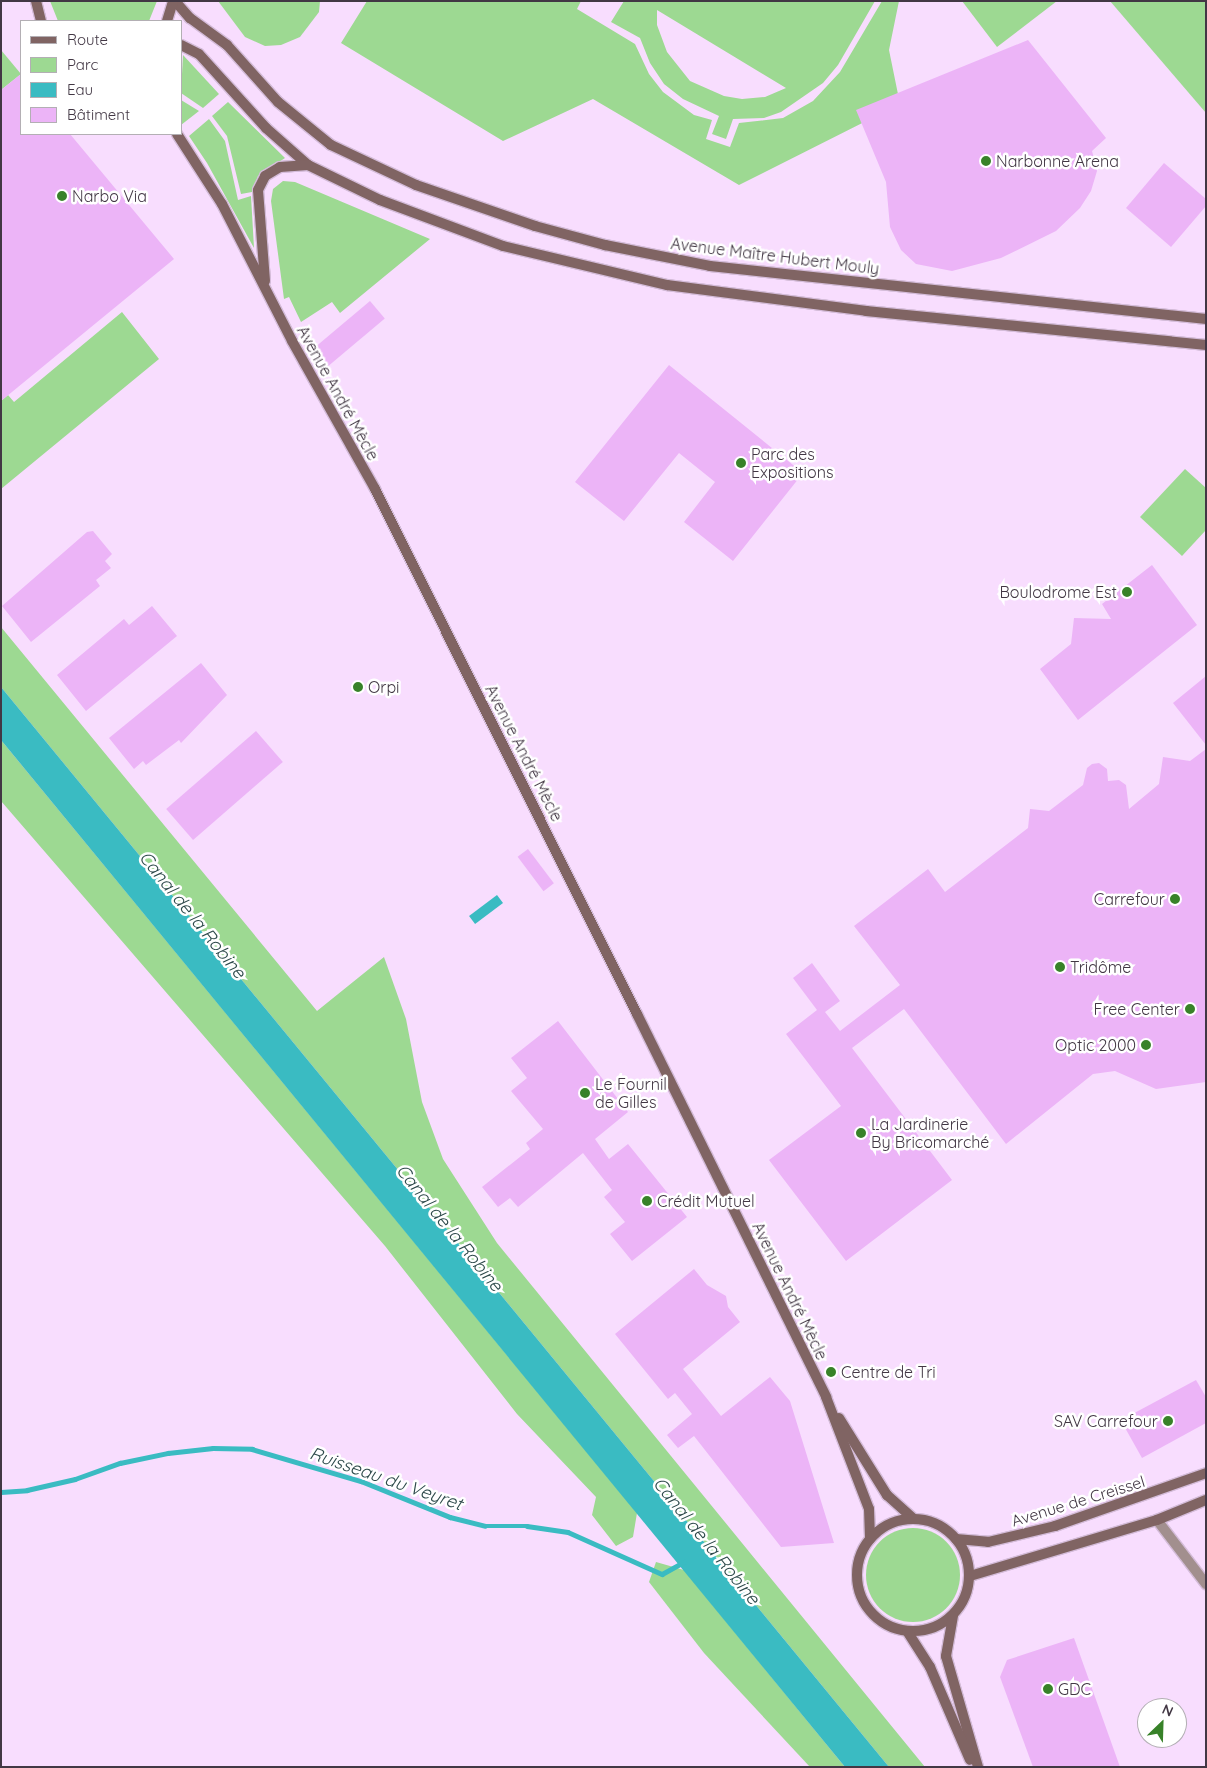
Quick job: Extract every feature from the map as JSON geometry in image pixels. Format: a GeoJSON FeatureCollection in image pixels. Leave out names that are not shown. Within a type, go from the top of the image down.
{"type":"FeatureCollection","features":[{"type":"Feature","properties":{"kind":"street"},"geometry":{"type":"LineString","coordinates":[[36,1],[41,20]]}},
{"type":"Feature","properties":{"kind":"street"},"geometry":{"type":"LineString","coordinates":[[166,20],[174,1]]}},
{"type":"Feature","properties":{"kind":"street","name":"Avenue Maître Hubert Mouly"},"geometry":{"type":"LineString","coordinates":[[174,1],[190,18],[227,45],[278,102],[331,145],[416,185],[535,226],[605,245],[720,268],[1206,319]]}},
{"type":"Feature","properties":{"kind":"street"},"geometry":{"type":"LineString","coordinates":[[182,46],[199,54],[266,128],[308,165],[380,200],[503,246],[667,286],[866,311],[1206,345]]}},
{"type":"Feature","properties":{"kind":"street","name":"Avenue André Mècle"},"geometry":{"type":"LineString","coordinates":[[178,135],[218,197],[375,489],[826,1397],[870,1509],[870,1538]]}},
{"type":"Feature","properties":{"kind":"street"},"geometry":{"type":"LineString","coordinates":[[265,287],[258,190],[265,176],[280,167],[308,165]]}},
{"type":"Feature","properties":{"kind":"street","name":"Avenue André Mècle"},"geometry":{"type":"LineString","coordinates":[[826,1397],[887,1496],[914,1519]]}},
{"type":"Feature","properties":{"kind":"street","name":"Avenue de Creissel"},"geometry":{"type":"LineString","coordinates":[[956,1539],[988,1542],[1056,1526],[1206,1474]]}},
{"type":"Feature","properties":{"kind":"street"},"geometry":{"type":"LineString","coordinates":[[970,1576],[1157,1520],[1206,1500]]}},
{"type":"Feature","properties":{"kind":"street"},"geometry":{"type":"LineString","coordinates":[[953,1616],[923,1631],[906,1631],[890,1627],[875,1617],[864,1604],[858,1587],[857,1570],[861,1553],[870,1538],[898,1521],[914,1519],[930,1521],[956,1539],[966,1556],[970,1576],[968,1590],[953,1616],[946,1656],[978,1767]]}},
{"type":"Feature","properties":{"kind":"street"},"geometry":{"type":"LineString","coordinates":[[1157,1520],[1206,1584]]}},
{"type":"Feature","properties":{"kind":"street"},"geometry":{"type":"LineString","coordinates":[[906,1631],[930,1667],[973,1767]]}},
{"type":"Feature","properties":{"kind":"green space"},"geometry":{"type":"Polygon","coordinates":[[[50,1],[157,1],[149,20],[58,20],[50,1]]]}},
{"type":"Feature","properties":{"kind":"green space"},"geometry":{"type":"Polygon","coordinates":[[[218,1],[320,1],[319,12],[300,37],[281,45],[265,46],[245,37],[218,1]]]}},
{"type":"Feature","properties":{"kind":"green space"},"geometry":{"type":"Polygon","coordinates":[[[367,1],[581,1],[577,9],[635,44],[649,74],[663,92],[694,115],[712,120],[706,139],[730,147],[739,123],[783,118],[813,101],[840,72],[882,1],[899,1],[889,50],[900,104],[739,185],[593,99],[503,141],[341,43],[367,1]]]}},
{"type":"Feature","properties":{"kind":"green space"},"geometry":{"type":"Polygon","coordinates":[[[624,1],[875,1],[838,65],[823,83],[781,112],[764,118],[733,119],[726,139],[712,134],[719,116],[683,99],[664,84],[650,63],[640,38],[611,22],[624,1]],[[657,10],[657,25],[667,52],[690,81],[724,96],[742,99],[765,97],[786,88],[657,10]]]}},
{"type":"Feature","properties":{"kind":"green space"},"geometry":{"type":"Polygon","coordinates":[[[962,1],[1057,1],[997,47],[962,1]]]}},
{"type":"Feature","properties":{"kind":"green space"},"geometry":{"type":"Polygon","coordinates":[[[1110,1],[1206,1],[1206,113],[1110,1]]]}},
{"type":"Feature","properties":{"kind":"green space"},"geometry":{"type":"Polygon","coordinates":[[[1,50],[20,75],[1,90],[1,50]]]}},
{"type":"Feature","properties":{"kind":"green space"},"geometry":{"type":"Polygon","coordinates":[[[183,55],[219,94],[203,108],[182,94],[183,55]]]}},
{"type":"Feature","properties":{"kind":"green space"},"geometry":{"type":"Polygon","coordinates":[[[182,101],[199,111],[182,124],[182,101]]]}},
{"type":"Feature","properties":{"kind":"green space"},"geometry":{"type":"Polygon","coordinates":[[[228,102],[285,158],[258,176],[252,192],[241,194],[227,136],[212,116],[228,102]]]}},
{"type":"Feature","properties":{"kind":"green space"},"geometry":{"type":"Polygon","coordinates":[[[209,119],[225,141],[238,200],[251,196],[254,248],[207,163],[189,136],[209,119]]]}},
{"type":"Feature","properties":{"kind":"green space"},"geometry":{"type":"Polygon","coordinates":[[[283,181],[295,182],[430,239],[340,313],[332,302],[301,322],[289,297],[284,299],[271,201],[273,189],[283,181]]]}},
{"type":"Feature","properties":{"kind":"green space"},"geometry":{"type":"Polygon","coordinates":[[[122,312],[159,359],[1,489],[1,401],[8,395],[14,402],[122,312]]]}},
{"type":"Feature","properties":{"kind":"green space"},"geometry":{"type":"Polygon","coordinates":[[[1185,469],[1206,488],[1206,530],[1182,556],[1140,517],[1185,469]]]}},
{"type":"Feature","properties":{"kind":"green space"},"geometry":{"type":"Polygon","coordinates":[[[1,627],[317,1011],[384,957],[406,1019],[422,1102],[443,1159],[497,1243],[925,1767],[889,1767],[1,687],[1,627]]]}},
{"type":"Feature","properties":{"kind":"green space"},"geometry":{"type":"Polygon","coordinates":[[[1,740],[637,1513],[633,1537],[616,1546],[592,1515],[596,1497],[517,1414],[385,1246],[1,801],[1,740]]]}},
{"type":"Feature","properties":{"kind":"green space"},"geometry":{"type":"Polygon","coordinates":[[[913,1528],[931,1532],[946,1542],[956,1557],[960,1575],[956,1593],[946,1608],[931,1618],[913,1622],[895,1618],[880,1608],[870,1593],[866,1575],[870,1557],[880,1542],[895,1532],[913,1528]]]}},
{"type":"Feature","properties":{"kind":"green space"},"geometry":{"type":"Polygon","coordinates":[[[656,1562],[684,1570],[845,1767],[810,1767],[704,1653],[649,1582],[656,1562]]]}},
{"type":"Feature","properties":{"kind":"water"},"geometry":{"type":"Polygon","coordinates":[[[1,687],[889,1767],[845,1767],[1,740],[1,687]]]}},
{"type":"Feature","properties":{"kind":"water"},"geometry":{"type":"Polygon","coordinates":[[[497,895],[503,903],[475,924],[469,916],[497,895]]]}},
{"type":"Feature","properties":{"kind":"building","name":"Narbonne Arena"},"geometry":{"type":"Polygon","coordinates":[[[1028,40],[1106,138],[1092,151],[1097,171],[1091,191],[1080,208],[1056,231],[1001,258],[952,271],[916,264],[901,250],[890,227],[886,182],[856,110],[1028,40]]]}},
{"type":"Feature","properties":{"kind":"building","name":"Narbo Via"},"geometry":{"type":"Polygon","coordinates":[[[20,75],[20,135],[71,135],[174,259],[1,401],[1,90],[20,75]]]}},
{"type":"Feature","properties":{"kind":"building"},"geometry":{"type":"Polygon","coordinates":[[[1164,163],[1206,199],[1206,206],[1171,247],[1126,208],[1164,163]]]}},
{"type":"Feature","properties":{"kind":"building"},"geometry":{"type":"Polygon","coordinates":[[[370,301],[385,319],[325,369],[310,351],[370,301]]]}},
{"type":"Feature","properties":{"kind":"building","name":"Parc des Expositions"},"geometry":{"type":"Polygon","coordinates":[[[669,365],[803,473],[733,561],[684,522],[715,482],[679,453],[624,521],[575,482],[669,365]]]}},
{"type":"Feature","properties":{"kind":"building"},"geometry":{"type":"Polygon","coordinates":[[[93,531],[112,554],[105,561],[111,568],[96,580],[100,586],[31,642],[2,606],[87,532],[93,531]]]}},
{"type":"Feature","properties":{"kind":"building"},"geometry":{"type":"Polygon","coordinates":[[[1152,565],[1197,625],[1078,720],[1040,669],[1071,644],[1074,618],[1111,619],[1102,604],[1152,565]]]}},
{"type":"Feature","properties":{"kind":"building"},"geometry":{"type":"Polygon","coordinates":[[[152,606],[177,636],[86,711],[57,675],[124,619],[129,625],[152,606]]]}},
{"type":"Feature","properties":{"kind":"building"},"geometry":{"type":"Polygon","coordinates":[[[201,663],[227,695],[181,743],[179,740],[146,765],[143,761],[134,769],[109,738],[201,663]]]}},
{"type":"Feature","properties":{"kind":"building"},"geometry":{"type":"Polygon","coordinates":[[[1206,676],[1206,745],[1173,703],[1206,676]]]}},
{"type":"Feature","properties":{"kind":"building"},"geometry":{"type":"Polygon","coordinates":[[[256,731],[283,762],[193,840],[166,809],[256,731]]]}},
{"type":"Feature","properties":{"kind":"building"},"geometry":{"type":"Polygon","coordinates":[[[1206,749],[1206,1082],[1156,1089],[1115,1071],[1093,1074],[1006,1144],[904,1009],[852,1048],[952,1180],[846,1261],[769,1160],[841,1106],[786,1034],[817,1010],[793,978],[812,963],[840,1001],[825,1012],[840,1031],[900,985],[854,926],[928,869],[945,892],[1028,828],[1030,809],[1049,811],[1083,785],[1087,768],[1092,764],[1099,763],[1107,769],[1108,781],[1119,780],[1126,785],[1129,809],[1159,784],[1163,757],[1190,761],[1206,749]]]}},
{"type":"Feature","properties":{"kind":"building"},"geometry":{"type":"Polygon","coordinates":[[[528,849],[554,883],[543,891],[518,857],[528,849]]]}},
{"type":"Feature","properties":{"kind":"building"},"geometry":{"type":"Polygon","coordinates":[[[558,1021],[628,1112],[595,1139],[609,1159],[628,1144],[687,1217],[632,1261],[610,1234],[625,1222],[604,1197],[612,1190],[583,1153],[518,1207],[510,1198],[498,1207],[482,1187],[530,1149],[526,1143],[543,1129],[511,1091],[527,1078],[511,1058],[558,1021]]]}},
{"type":"Feature","properties":{"kind":"building"},"geometry":{"type":"Polygon","coordinates":[[[694,1269],[707,1285],[726,1296],[728,1307],[740,1322],[683,1369],[721,1416],[770,1377],[790,1401],[834,1543],[781,1547],[694,1436],[678,1448],[667,1435],[692,1414],[675,1393],[668,1399],[615,1334],[694,1269]]]}},
{"type":"Feature","properties":{"kind":"building","name":"SAV Carrefour"},"geometry":{"type":"Polygon","coordinates":[[[1196,1380],[1206,1397],[1206,1423],[1142,1458],[1124,1426],[1125,1418],[1196,1380]]]}},
{"type":"Feature","properties":{"kind":"building"},"geometry":{"type":"Polygon","coordinates":[[[1074,1638],[1120,1767],[1033,1767],[1000,1677],[1007,1660],[1074,1638]]]}},
{"type":"Feature","properties":{"kind":"waterway","name":"Ruisseau du Veyret"},"geometry":{"type":"LineString","coordinates":[[1,1492],[27,1490],[75,1479],[120,1463],[168,1453],[213,1448],[252,1449],[361,1481],[450,1517],[485,1526],[527,1526],[568,1532],[662,1574],[684,1562]]}},
{"type":"Feature","properties":{"kind":"place","name":"Narbonne Arena"},"geometry":{"type":"Point","coordinates":[986,161]}},
{"type":"Feature","properties":{"kind":"place","name":"Narbo Via"},"geometry":{"type":"Point","coordinates":[62,196]}},
{"type":"Feature","properties":{"kind":"place","name":"Parc des Expositions"},"geometry":{"type":"Point","coordinates":[741,463]}},
{"type":"Feature","properties":{"kind":"place","name":"Boulodrome Est"},"geometry":{"type":"Point","coordinates":[1127,592]}},
{"type":"Feature","properties":{"kind":"place","name":"Orpi"},"geometry":{"type":"Point","coordinates":[358,687]}},
{"type":"Feature","properties":{"kind":"place","name":"Carrefour"},"geometry":{"type":"Point","coordinates":[1175,899]}},
{"type":"Feature","properties":{"kind":"place","name":"Tridôme"},"geometry":{"type":"Point","coordinates":[1060,967]}},
{"type":"Feature","properties":{"kind":"place","name":"Free Center"},"geometry":{"type":"Point","coordinates":[1190,1009]}},
{"type":"Feature","properties":{"kind":"place","name":"Optic 2000"},"geometry":{"type":"Point","coordinates":[1146,1045]}},
{"type":"Feature","properties":{"kind":"place","name":"Le Fournil de Gilles"},"geometry":{"type":"Point","coordinates":[585,1093]}},
{"type":"Feature","properties":{"kind":"place","name":"La Jardinerie By Bricomarché"},"geometry":{"type":"Point","coordinates":[861,1133]}},
{"type":"Feature","properties":{"kind":"place","name":"Crédit Mutuel"},"geometry":{"type":"Point","coordinates":[647,1201]}},
{"type":"Feature","properties":{"kind":"place","name":"Centre de Tri"},"geometry":{"type":"Point","coordinates":[831,1372]}},
{"type":"Feature","properties":{"kind":"place","name":"SAV Carrefour"},"geometry":{"type":"Point","coordinates":[1168,1421]}},
{"type":"Feature","properties":{"kind":"place","name":"GDC"},"geometry":{"type":"Point","coordinates":[1048,1689]}},
{"type":"Feature","properties":{"kind":"water label","name":"Canal de la Robine"},"geometry":{"type":"Point","coordinates":[192,915]}},
{"type":"Feature","properties":{"kind":"water label","name":"Canal de la Robine"},"geometry":{"type":"Point","coordinates":[449,1228]}},
{"type":"Feature","properties":{"kind":"water label","name":"Canal de la Robine"},"geometry":{"type":"Point","coordinates":[706,1541]}}]}
